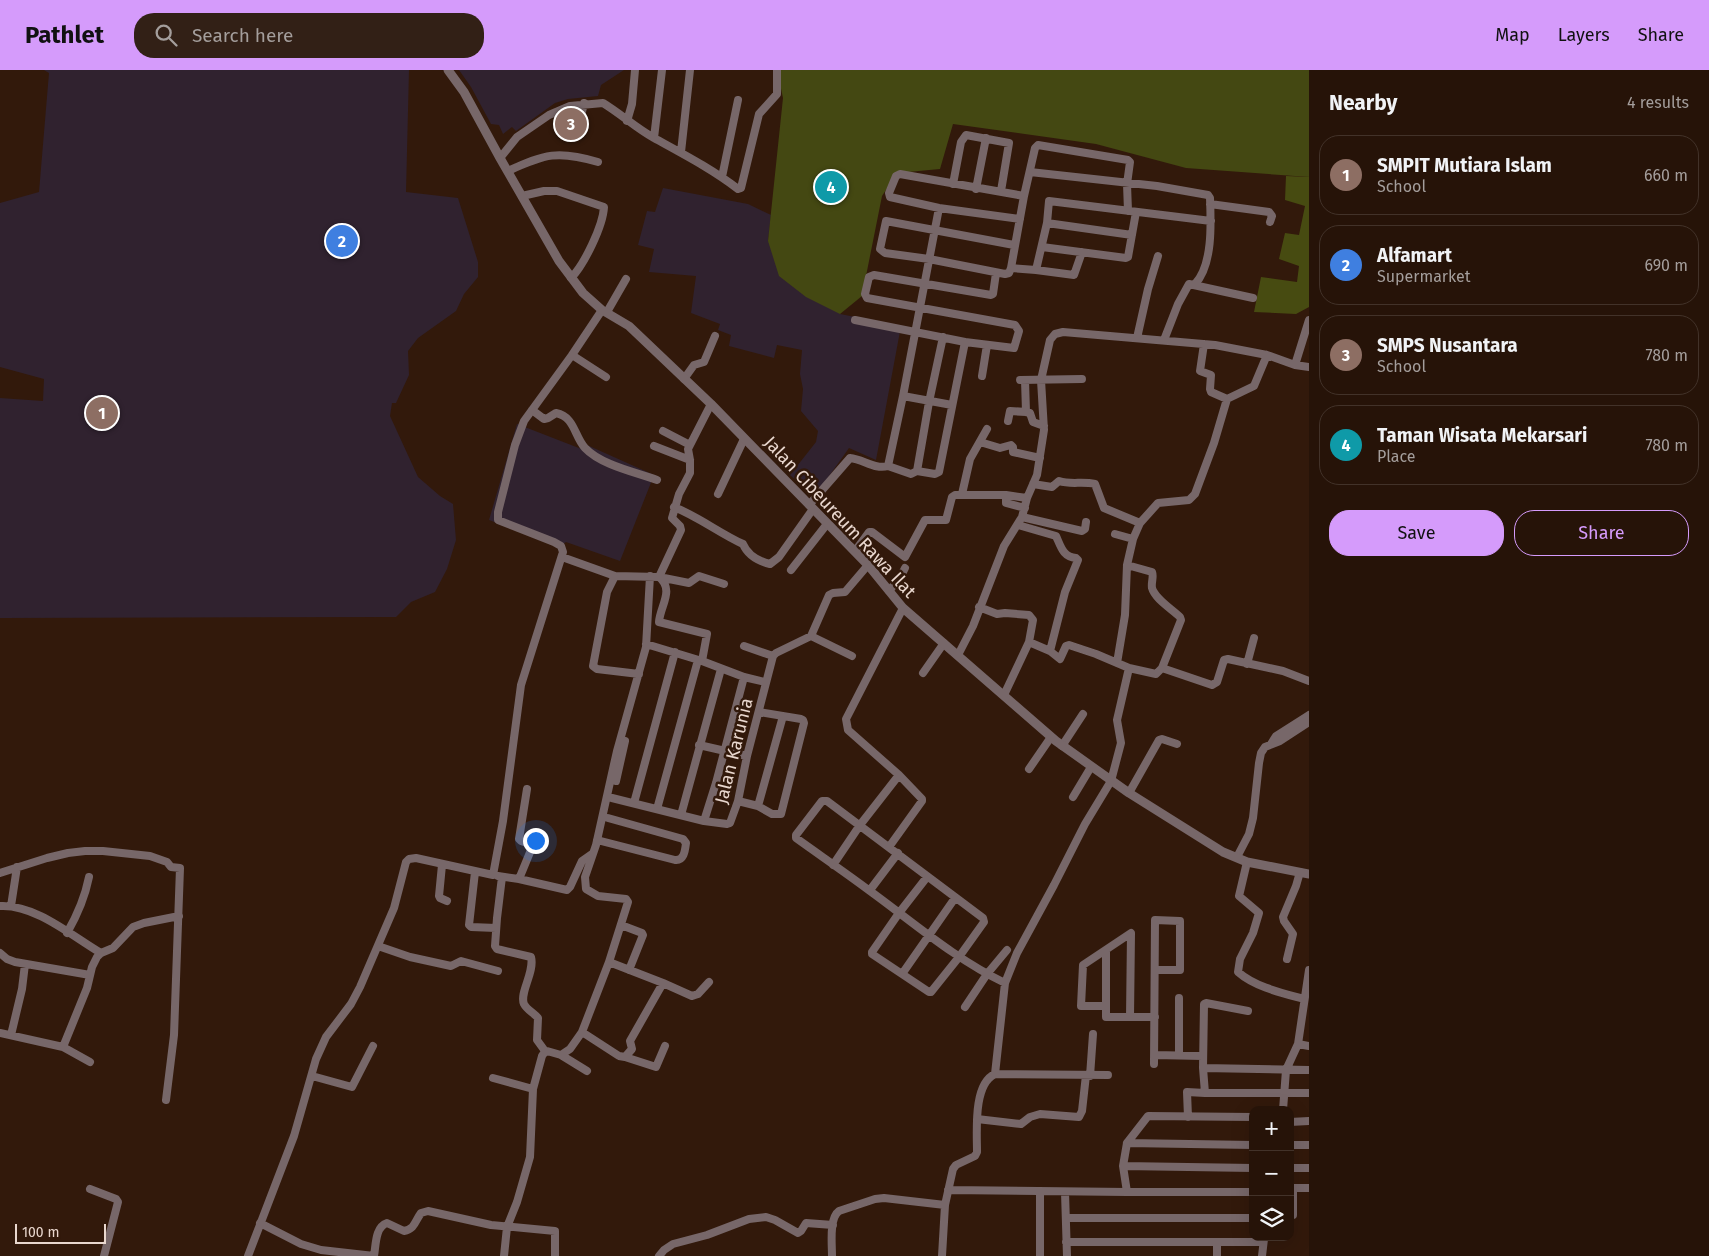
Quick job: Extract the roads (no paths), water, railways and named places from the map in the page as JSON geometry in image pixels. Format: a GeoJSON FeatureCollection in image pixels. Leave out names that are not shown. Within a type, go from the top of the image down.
{"type":"FeatureCollection","features":[{"type":"Feature","properties":{"kind":"street","name":"Jalan Cibeureum Rawa Ilat"},"geometry":{"type":"LineString","coordinates":[[448,70],[464,92],[559,261],[583,293],[604,311],[629,326],[710,404],[855,551],[903,608],[1051,737],[1129,794],[1223,852],[1247,862],[1305,873]]}},
{"type":"Feature","properties":{"kind":"street"},"geometry":{"type":"LineString","coordinates":[[626,121],[632,104],[635,70]]}},
{"type":"Feature","properties":{"kind":"street"},"geometry":{"type":"LineString","coordinates":[[654,138],[662,70]]}},
{"type":"Feature","properties":{"kind":"street"},"geometry":{"type":"LineString","coordinates":[[681,152],[690,70]]}},
{"type":"Feature","properties":{"kind":"street"},"geometry":{"type":"LineString","coordinates":[[500,158],[517,137],[549,115],[570,106],[584,103],[604,103],[626,121],[681,152],[738,189],[742,188],[759,114],[777,94],[777,70]]}},
{"type":"Feature","properties":{"kind":"street"},"geometry":{"type":"LineString","coordinates":[[722,177],[738,100]]}},
{"type":"Feature","properties":{"kind":"street"},"geometry":{"type":"LineString","coordinates":[[578,129],[584,103]]}},
{"type":"Feature","properties":{"kind":"street"},"geometry":{"type":"LineString","coordinates":[[953,184],[961,142],[965,136],[986,138],[1009,143],[1001,191]]}},
{"type":"Feature","properties":{"kind":"street"},"geometry":{"type":"LineString","coordinates":[[976,188],[986,138]]}},
{"type":"Feature","properties":{"kind":"street"},"geometry":{"type":"LineString","coordinates":[[1014,245],[888,221],[884,223],[880,247],[882,252],[1005,274],[1009,273],[1024,196],[1035,148],[1038,146],[1128,160],[1130,162],[1127,184],[1128,211]]}},
{"type":"Feature","properties":{"kind":"street"},"geometry":{"type":"LineString","coordinates":[[508,171],[529,161],[553,154],[573,156],[598,162]]}},
{"type":"Feature","properties":{"kind":"street"},"geometry":{"type":"LineString","coordinates":[[1030,172],[1157,186],[1210,197],[1211,221],[1206,267],[1201,278],[1195,284]]}},
{"type":"Feature","properties":{"kind":"street"},"geometry":{"type":"LineString","coordinates":[[1020,219],[939,208],[890,197],[889,193],[896,176],[900,174],[1024,196]]}},
{"type":"Feature","properties":{"kind":"street"},"geometry":{"type":"LineString","coordinates":[[522,196],[544,191],[557,191],[604,207],[587,255],[581,267],[571,278]]}},
{"type":"Feature","properties":{"kind":"street"},"geometry":{"type":"LineString","coordinates":[[1036,270],[1047,223],[1048,203],[1050,201],[1211,221]]}},
{"type":"Feature","properties":{"kind":"street"},"geometry":{"type":"LineString","coordinates":[[1210,204],[1269,212],[1272,216],[1270,222]]}},
{"type":"Feature","properties":{"kind":"street"},"geometry":{"type":"LineString","coordinates":[[888,466],[939,208]]}},
{"type":"Feature","properties":{"kind":"street"},"geometry":{"type":"LineString","coordinates":[[1042,247],[1126,258],[1128,257],[1136,212]]}},
{"type":"Feature","properties":{"kind":"street"},"geometry":{"type":"LineString","coordinates":[[1047,223],[1132,235]]}},
{"type":"Feature","properties":{"kind":"street"},"geometry":{"type":"LineString","coordinates":[[1011,268],[1074,275],[1082,252]]}},
{"type":"Feature","properties":{"kind":"street"},"geometry":{"type":"LineString","coordinates":[[1138,338],[1148,289],[1158,256]]}},
{"type":"Feature","properties":{"kind":"street"},"geometry":{"type":"LineString","coordinates":[[855,320],[965,342],[1014,348],[1019,331],[1015,325],[867,298],[865,294],[869,277],[874,274],[991,295],[993,294],[996,272]]}},
{"type":"Feature","properties":{"kind":"street"},"geometry":{"type":"LineString","coordinates":[[494,875],[521,685],[563,551],[561,546],[516,528],[497,518],[518,435],[524,421],[626,279]]}},
{"type":"Feature","properties":{"kind":"street"},"geometry":{"type":"LineString","coordinates":[[1164,340],[1184,291],[1189,284],[1253,298]]}},
{"type":"Feature","properties":{"kind":"street"},"geometry":{"type":"LineString","coordinates":[[1295,365],[1309,320]]}},
{"type":"Feature","properties":{"kind":"street"},"geometry":{"type":"LineString","coordinates":[[958,655],[972,626],[1004,546],[1022,517],[1027,498],[1037,475],[1044,426],[1041,380],[1050,340],[1055,334],[1063,332],[1204,344],[1267,355],[1295,365],[1309,367]]}},
{"type":"Feature","properties":{"kind":"street"},"geometry":{"type":"LineString","coordinates":[[684,379],[694,365],[704,362],[715,336]]}},
{"type":"Feature","properties":{"kind":"street"},"geometry":{"type":"LineString","coordinates":[[917,471],[943,337]]}},
{"type":"Feature","properties":{"kind":"street"},"geometry":{"type":"LineString","coordinates":[[674,507],[694,515],[716,531],[743,544],[746,552],[753,558],[770,564],[778,557],[811,507],[850,458],[882,468],[888,466],[911,474],[917,471],[935,474],[939,472],[965,342]]}},
{"type":"Feature","properties":{"kind":"street"},"geometry":{"type":"LineString","coordinates":[[1204,344],[1200,371],[1211,375],[1210,389],[1212,392],[1228,398],[1254,386],[1267,355]]}},
{"type":"Feature","properties":{"kind":"street"},"geometry":{"type":"LineString","coordinates":[[982,376],[987,345]]}},
{"type":"Feature","properties":{"kind":"street"},"geometry":{"type":"LineString","coordinates":[[572,355],[606,377]]}},
{"type":"Feature","properties":{"kind":"street"},"geometry":{"type":"LineString","coordinates":[[1026,412],[1023,380],[1082,379]]}},
{"type":"Feature","properties":{"kind":"street"},"geometry":{"type":"LineString","coordinates":[[903,396],[952,405]]}},
{"type":"Feature","properties":{"kind":"street"},"geometry":{"type":"LineString","coordinates":[[1117,663],[1125,615],[1127,565],[1133,539],[1140,523],[1158,503],[1189,500],[1195,494],[1228,398]]}},
{"type":"Feature","properties":{"kind":"street"},"geometry":{"type":"LineString","coordinates":[[659,577],[681,530],[673,519],[674,507],[683,484],[690,473],[690,460],[687,451],[710,404]]}},
{"type":"Feature","properties":{"kind":"street"},"geometry":{"type":"LineString","coordinates":[[532,410],[544,418],[548,418],[556,413],[560,414],[573,424],[583,446],[594,456],[657,480]]}},
{"type":"Feature","properties":{"kind":"street"},"geometry":{"type":"LineString","coordinates":[[1008,421],[1010,411],[1026,412],[1030,413],[1034,423],[1044,426]]}},
{"type":"Feature","properties":{"kind":"street"},"geometry":{"type":"LineString","coordinates":[[962,494],[970,459],[987,429]]}},
{"type":"Feature","properties":{"kind":"street"},"geometry":{"type":"LineString","coordinates":[[663,431],[690,445]]}},
{"type":"Feature","properties":{"kind":"street"},"geometry":{"type":"LineString","coordinates":[[718,494],[744,439]]}},
{"type":"Feature","properties":{"kind":"street"},"geometry":{"type":"LineString","coordinates":[[980,442],[1000,448],[1011,445],[1013,447],[1012,452],[1040,458]]}},
{"type":"Feature","properties":{"kind":"street"},"geometry":{"type":"LineString","coordinates":[[654,446],[690,460]]}},
{"type":"Feature","properties":{"kind":"street"},"geometry":{"type":"LineString","coordinates":[[1033,484],[1052,487],[1059,481],[1071,485],[1085,482],[1095,484],[1104,508],[1140,523]]}},
{"type":"Feature","properties":{"kind":"street"},"geometry":{"type":"LineString","coordinates":[[855,551],[869,532],[872,532],[905,557],[925,520],[946,520],[952,497],[958,494],[1006,495],[1027,498]]}},
{"type":"Feature","properties":{"kind":"street"},"geometry":{"type":"LineString","coordinates":[[1006,495],[1006,503],[1024,508]]}},
{"type":"Feature","properties":{"kind":"street"},"geometry":{"type":"LineString","coordinates":[[1022,517],[1082,531],[1085,529],[1086,522]]}},
{"type":"Feature","properties":{"kind":"street"},"geometry":{"type":"LineString","coordinates":[[791,570],[827,524]]}},
{"type":"Feature","properties":{"kind":"street"},"geometry":{"type":"LineString","coordinates":[[1018,526],[1056,536],[1065,554],[1078,560],[1065,592],[1050,651]]}},
{"type":"Feature","properties":{"kind":"street"},"geometry":{"type":"LineString","coordinates":[[1115,534],[1133,539]]}},
{"type":"Feature","properties":{"kind":"street"},"geometry":{"type":"LineString","coordinates":[[562,558],[615,576],[650,576],[689,583],[699,576],[724,584]]}},
{"type":"Feature","properties":{"kind":"street"},"geometry":{"type":"LineString","coordinates":[[744,646],[773,656],[811,636],[829,595],[845,592],[868,565]]}},
{"type":"Feature","properties":{"kind":"street"},"geometry":{"type":"LineString","coordinates":[[1029,642],[1050,651],[1059,659],[1062,659],[1066,646],[1069,645],[1084,649],[1129,668],[1156,674],[1162,668],[1180,624],[1180,617],[1156,595],[1152,588],[1152,572],[1127,565]]}},
{"type":"Feature","properties":{"kind":"street"},"geometry":{"type":"LineString","coordinates":[[889,591],[905,568]]}},
{"type":"Feature","properties":{"kind":"street"},"geometry":{"type":"LineString","coordinates":[[615,576],[606,592],[593,666],[597,669],[639,674]]}},
{"type":"Feature","properties":{"kind":"street"},"geometry":{"type":"LineString","coordinates":[[561,1055],[573,1045],[582,1032],[609,962],[628,902],[626,898],[598,896],[590,892],[585,886],[585,877],[592,854],[608,818],[649,645],[650,576]]}},
{"type":"Feature","properties":{"kind":"street"},"geometry":{"type":"LineString","coordinates":[[657,809],[707,634],[659,622],[667,595],[666,585],[659,577]]}},
{"type":"Feature","properties":{"kind":"street"},"geometry":{"type":"LineString","coordinates":[[979,607],[997,614],[1029,615],[1033,620],[1029,642],[1004,695]]}},
{"type":"Feature","properties":{"kind":"street"},"geometry":{"type":"LineString","coordinates":[[889,846],[922,801],[920,796],[899,775],[848,730],[846,719],[903,608]]}},
{"type":"Feature","properties":{"kind":"street"},"geometry":{"type":"LineString","coordinates":[[811,636],[852,656]]}},
{"type":"Feature","properties":{"kind":"street"},"geometry":{"type":"LineString","coordinates":[[1247,664],[1254,638]]}},
{"type":"Feature","properties":{"kind":"street"},"geometry":{"type":"LineString","coordinates":[[923,673],[944,643]]}},
{"type":"Feature","properties":{"kind":"street"},"geometry":{"type":"LineString","coordinates":[[599,841],[617,751],[649,645]]}},
{"type":"Feature","properties":{"kind":"street"},"geometry":{"type":"LineString","coordinates":[[649,645],[700,660],[744,677],[765,682]]}},
{"type":"Feature","properties":{"kind":"street"},"geometry":{"type":"LineString","coordinates":[[634,803],[675,652]]}},
{"type":"Feature","properties":{"kind":"street","name":"Jalan Karunia"},"geometry":{"type":"LineString","coordinates":[[704,821],[727,824],[732,821],[773,656]]}},
{"type":"Feature","properties":{"kind":"street"},"geometry":{"type":"LineString","coordinates":[[1162,668],[1212,685],[1217,682],[1224,660],[1228,659],[1283,671],[1309,681]]}},
{"type":"Feature","properties":{"kind":"street"},"geometry":{"type":"LineString","coordinates":[[995,1074],[1006,982],[1017,953],[1080,832],[1111,780],[1121,743],[1117,720],[1129,668]]}},
{"type":"Feature","properties":{"kind":"street"},"geometry":{"type":"LineString","coordinates":[[681,815],[721,669]]}},
{"type":"Feature","properties":{"kind":"street"},"geometry":{"type":"LineString","coordinates":[[612,798],[704,821],[744,677]]}},
{"type":"Feature","properties":{"kind":"street"},"geometry":{"type":"LineString","coordinates":[[738,801],[758,806],[772,814],[781,814],[804,723],[801,718],[759,712]]}},
{"type":"Feature","properties":{"kind":"street"},"geometry":{"type":"LineString","coordinates":[[1062,746],[1083,714]]}},
{"type":"Feature","properties":{"kind":"street"},"geometry":{"type":"LineString","coordinates":[[1271,744],[1276,736],[1309,715]]}},
{"type":"Feature","properties":{"kind":"street"},"geometry":{"type":"LineString","coordinates":[[758,806],[783,716]]}},
{"type":"Feature","properties":{"kind":"street"},"geometry":{"type":"LineString","coordinates":[[1237,857],[1249,834],[1253,818],[1261,753],[1271,744],[1280,741],[1309,722]]}},
{"type":"Feature","properties":{"kind":"street"},"geometry":{"type":"LineString","coordinates":[[1029,769],[1051,737]]}},
{"type":"Feature","properties":{"kind":"street"},"geometry":{"type":"LineString","coordinates":[[1129,794],[1159,740],[1162,739],[1177,744]]}},
{"type":"Feature","properties":{"kind":"street"},"geometry":{"type":"LineString","coordinates":[[699,745],[747,756]]}},
{"type":"Feature","properties":{"kind":"street"},"geometry":{"type":"LineString","coordinates":[[1073,797],[1091,767]]}},
{"type":"Feature","properties":{"kind":"street"},"geometry":{"type":"LineString","coordinates":[[833,865],[860,825],[899,775]]}},
{"type":"Feature","properties":{"kind":"street"},"geometry":{"type":"LineString","coordinates":[[519,880],[533,844],[519,839],[527,790]]}},
{"type":"Feature","properties":{"kind":"street"},"geometry":{"type":"LineString","coordinates":[[927,877],[899,912],[872,954],[926,992],[931,992],[959,957],[984,922],[984,919],[954,898],[889,846],[825,800],[822,801],[796,835],[796,838],[870,890],[899,912],[929,935],[959,957],[987,974],[1006,982]]}},
{"type":"Feature","properties":{"kind":"street"},"geometry":{"type":"LineString","coordinates":[[599,841],[675,860],[682,858],[686,845],[683,839],[608,818]]}},
{"type":"Feature","properties":{"kind":"street"},"geometry":{"type":"LineString","coordinates":[[0,873],[61,854],[85,851],[150,856],[167,862],[171,867],[180,868],[174,1035],[166,1100]]}},
{"type":"Feature","properties":{"kind":"street"},"geometry":{"type":"LineString","coordinates":[[870,890],[898,853]]}},
{"type":"Feature","properties":{"kind":"street"},"geometry":{"type":"LineString","coordinates":[[248,1256],[294,1136],[316,1059],[326,1038],[351,1004],[378,946],[394,908],[406,862],[413,858],[562,891],[570,888],[582,861],[592,854]]}},
{"type":"Feature","properties":{"kind":"street"},"geometry":{"type":"LineString","coordinates":[[1247,862],[1239,896],[1259,914],[1253,933],[1240,959],[1238,972],[1250,980],[1278,992],[1304,999]]}},
{"type":"Feature","properties":{"kind":"street"},"geometry":{"type":"LineString","coordinates":[[442,865],[439,896],[448,901]]}},
{"type":"Feature","properties":{"kind":"street"},"geometry":{"type":"LineString","coordinates":[[11,906],[17,867]]}},
{"type":"Feature","properties":{"kind":"street"},"geometry":{"type":"LineString","coordinates":[[475,872],[469,925],[471,927],[496,928]]}},
{"type":"Feature","properties":{"kind":"street"},"geometry":{"type":"LineString","coordinates":[[1287,958],[1293,934],[1284,921],[1283,916],[1296,886],[1305,873]]}},
{"type":"Feature","properties":{"kind":"street"},"geometry":{"type":"LineString","coordinates":[[67,933],[78,915],[85,898],[89,877]]}},
{"type":"Feature","properties":{"kind":"street"},"geometry":{"type":"LineString","coordinates":[[502,877],[496,928],[497,949],[531,957],[530,979],[523,1000],[526,1007],[538,1018],[537,1040],[545,1052],[561,1055],[587,1071]]}},
{"type":"Feature","properties":{"kind":"street"},"geometry":{"type":"LineString","coordinates":[[902,974],[954,898]]}},
{"type":"Feature","properties":{"kind":"street"},"geometry":{"type":"LineString","coordinates":[[0,906],[11,906],[34,913],[101,953]]}},
{"type":"Feature","properties":{"kind":"street"},"geometry":{"type":"LineString","coordinates":[[63,1046],[87,988],[94,962],[101,953],[113,948],[133,927],[151,921],[179,916]]}},
{"type":"Feature","properties":{"kind":"street"},"geometry":{"type":"LineString","coordinates":[[1154,1064],[1155,1017],[1155,970],[1156,920],[1180,921],[1180,970],[1155,970]]}},
{"type":"Feature","properties":{"kind":"street"},"geometry":{"type":"LineString","coordinates":[[621,925],[643,935],[629,970]]}},
{"type":"Feature","properties":{"kind":"street"},"geometry":{"type":"LineString","coordinates":[[1106,1006],[1081,1006],[1083,965],[1131,933],[1130,1017]]}},
{"type":"Feature","properties":{"kind":"street"},"geometry":{"type":"LineString","coordinates":[[378,946],[410,957],[451,966],[461,961],[498,971]]}},
{"type":"Feature","properties":{"kind":"street"},"geometry":{"type":"LineString","coordinates":[[965,1007],[987,974],[1007,950]]}},
{"type":"Feature","properties":{"kind":"street"},"geometry":{"type":"LineString","coordinates":[[1106,950],[1106,1017],[1155,1017]]}},
{"type":"Feature","properties":{"kind":"street"},"geometry":{"type":"LineString","coordinates":[[0,953],[7,959],[26,964],[90,975]]}},
{"type":"Feature","properties":{"kind":"street"},"geometry":{"type":"LineString","coordinates":[[609,962],[692,996],[698,994],[709,982]]}},
{"type":"Feature","properties":{"kind":"street"},"geometry":{"type":"LineString","coordinates":[[12,1035],[26,964]]}},
{"type":"Feature","properties":{"kind":"street"},"geometry":{"type":"LineString","coordinates":[[1283,1106],[1286,1070],[1298,1044],[1309,970]]}},
{"type":"Feature","properties":{"kind":"street"},"geometry":{"type":"LineString","coordinates":[[625,1057],[632,1049],[630,1041],[663,983]]}},
{"type":"Feature","properties":{"kind":"street"},"geometry":{"type":"LineString","coordinates":[[1178,998],[1179,1055]]}},
{"type":"Feature","properties":{"kind":"street"},"geometry":{"type":"LineString","coordinates":[[1205,1093],[1203,1068],[1204,1004],[1206,1002],[1248,1011]]}},
{"type":"Feature","properties":{"kind":"street"},"geometry":{"type":"LineString","coordinates":[[582,1032],[619,1056],[656,1067],[665,1046]]}},
{"type":"Feature","properties":{"kind":"street"},"geometry":{"type":"LineString","coordinates":[[0,1033],[63,1046],[90,1062]]}},
{"type":"Feature","properties":{"kind":"street"},"geometry":{"type":"LineString","coordinates":[[977,1119],[1022,1124],[1030,1117],[1040,1114],[1080,1117],[1088,1076],[1093,1034]]}},
{"type":"Feature","properties":{"kind":"street"},"geometry":{"type":"LineString","coordinates":[[1298,1044],[1309,1046]]}},
{"type":"Feature","properties":{"kind":"street"},"geometry":{"type":"LineString","coordinates":[[312,1076],[352,1087],[373,1046]]}},
{"type":"Feature","properties":{"kind":"street"},"geometry":{"type":"LineString","coordinates":[[504,1256],[507,1228],[517,1202],[530,1157],[533,1088],[545,1052]]}},
{"type":"Feature","properties":{"kind":"street"},"geometry":{"type":"LineString","coordinates":[[1154,1055],[1203,1056]]}},
{"type":"Feature","properties":{"kind":"street"},"geometry":{"type":"LineString","coordinates":[[1203,1068],[1309,1070]]}},
{"type":"Feature","properties":{"kind":"street"},"geometry":{"type":"LineString","coordinates":[[942,1256],[945,1205],[953,1169],[956,1165],[975,1156],[977,1152],[977,1119],[980,1093],[989,1077],[995,1074],[1108,1075]]}},
{"type":"Feature","properties":{"kind":"street"},"geometry":{"type":"LineString","coordinates":[[493,1078],[533,1088]]}},
{"type":"Feature","properties":{"kind":"street"},"geometry":{"type":"LineString","coordinates":[[1188,1117],[1186,1092],[1309,1093]]}},
{"type":"Feature","properties":{"kind":"street"},"geometry":{"type":"LineString","coordinates":[[1127,1192],[1123,1166],[1127,1144],[1148,1116],[1249,1117]]}},
{"type":"Feature","properties":{"kind":"street"},"geometry":{"type":"LineString","coordinates":[[1294,1122],[1309,1121]]}},
{"type":"Feature","properties":{"kind":"street"},"geometry":{"type":"LineString","coordinates":[[1127,1144],[1249,1145]]}},
{"type":"Feature","properties":{"kind":"street"},"geometry":{"type":"LineString","coordinates":[[1294,1145],[1309,1145]]}},
{"type":"Feature","properties":{"kind":"street"},"geometry":{"type":"LineString","coordinates":[[1123,1166],[1249,1168]]}},
{"type":"Feature","properties":{"kind":"street"},"geometry":{"type":"LineString","coordinates":[[1294,1168],[1309,1168]]}},
{"type":"Feature","properties":{"kind":"street"},"geometry":{"type":"LineString","coordinates":[[1294,1188],[1309,1188]]}},
{"type":"Feature","properties":{"kind":"street"},"geometry":{"type":"LineString","coordinates":[[90,1189],[116,1199],[118,1202],[104,1256]]}},
{"type":"Feature","properties":{"kind":"street"},"geometry":{"type":"LineString","coordinates":[[948,1190],[1249,1192]]}},
{"type":"Feature","properties":{"kind":"street"},"geometry":{"type":"LineString","coordinates":[[1040,1191],[1040,1256]]}},
{"type":"Feature","properties":{"kind":"street"},"geometry":{"type":"LineString","coordinates":[[1065,1192],[1066,1256]]}},
{"type":"Feature","properties":{"kind":"street"},"geometry":{"type":"LineString","coordinates":[[832,1256],[834,1217],[839,1211],[875,1199],[884,1198],[945,1205]]}},
{"type":"Feature","properties":{"kind":"street"},"geometry":{"type":"LineString","coordinates":[[260,1223],[302,1244],[321,1250],[374,1256],[379,1230],[382,1225],[387,1223],[404,1231],[410,1230],[420,1213],[428,1211],[507,1228],[555,1231],[555,1256]]}},
{"type":"Feature","properties":{"kind":"street"},"geometry":{"type":"LineString","coordinates":[[659,1256],[673,1244],[707,1235],[749,1218],[766,1217],[798,1233],[809,1222],[833,1224]]}},
{"type":"Feature","properties":{"kind":"street"},"geometry":{"type":"LineString","coordinates":[[1066,1218],[1249,1218]]}},
{"type":"Feature","properties":{"kind":"street"},"geometry":{"type":"LineString","coordinates":[[1066,1242],[1249,1241]]}},
{"type":"Feature","properties":{"kind":"street"},"geometry":{"type":"LineString","coordinates":[[1262,1256],[1264,1241]]}},
{"type":"Feature","properties":{"kind":"street"},"geometry":{"type":"LineString","coordinates":[[1216,1242],[1217,1256]]}},
{"type":"Feature","properties":{"kind":"place","name":"SMPS Nusantara"},"geometry":{"type":"Point","coordinates":[571,124]}},
{"type":"Feature","properties":{"kind":"place","name":"Taman Wisata Mekarsari"},"geometry":{"type":"Point","coordinates":[831,187]}},
{"type":"Feature","properties":{"kind":"place","name":"Alfamart"},"geometry":{"type":"Point","coordinates":[342,241]}},
{"type":"Feature","properties":{"kind":"place","name":"SMPIT Mutiara Islam"},"geometry":{"type":"Point","coordinates":[102,413]}}]}
